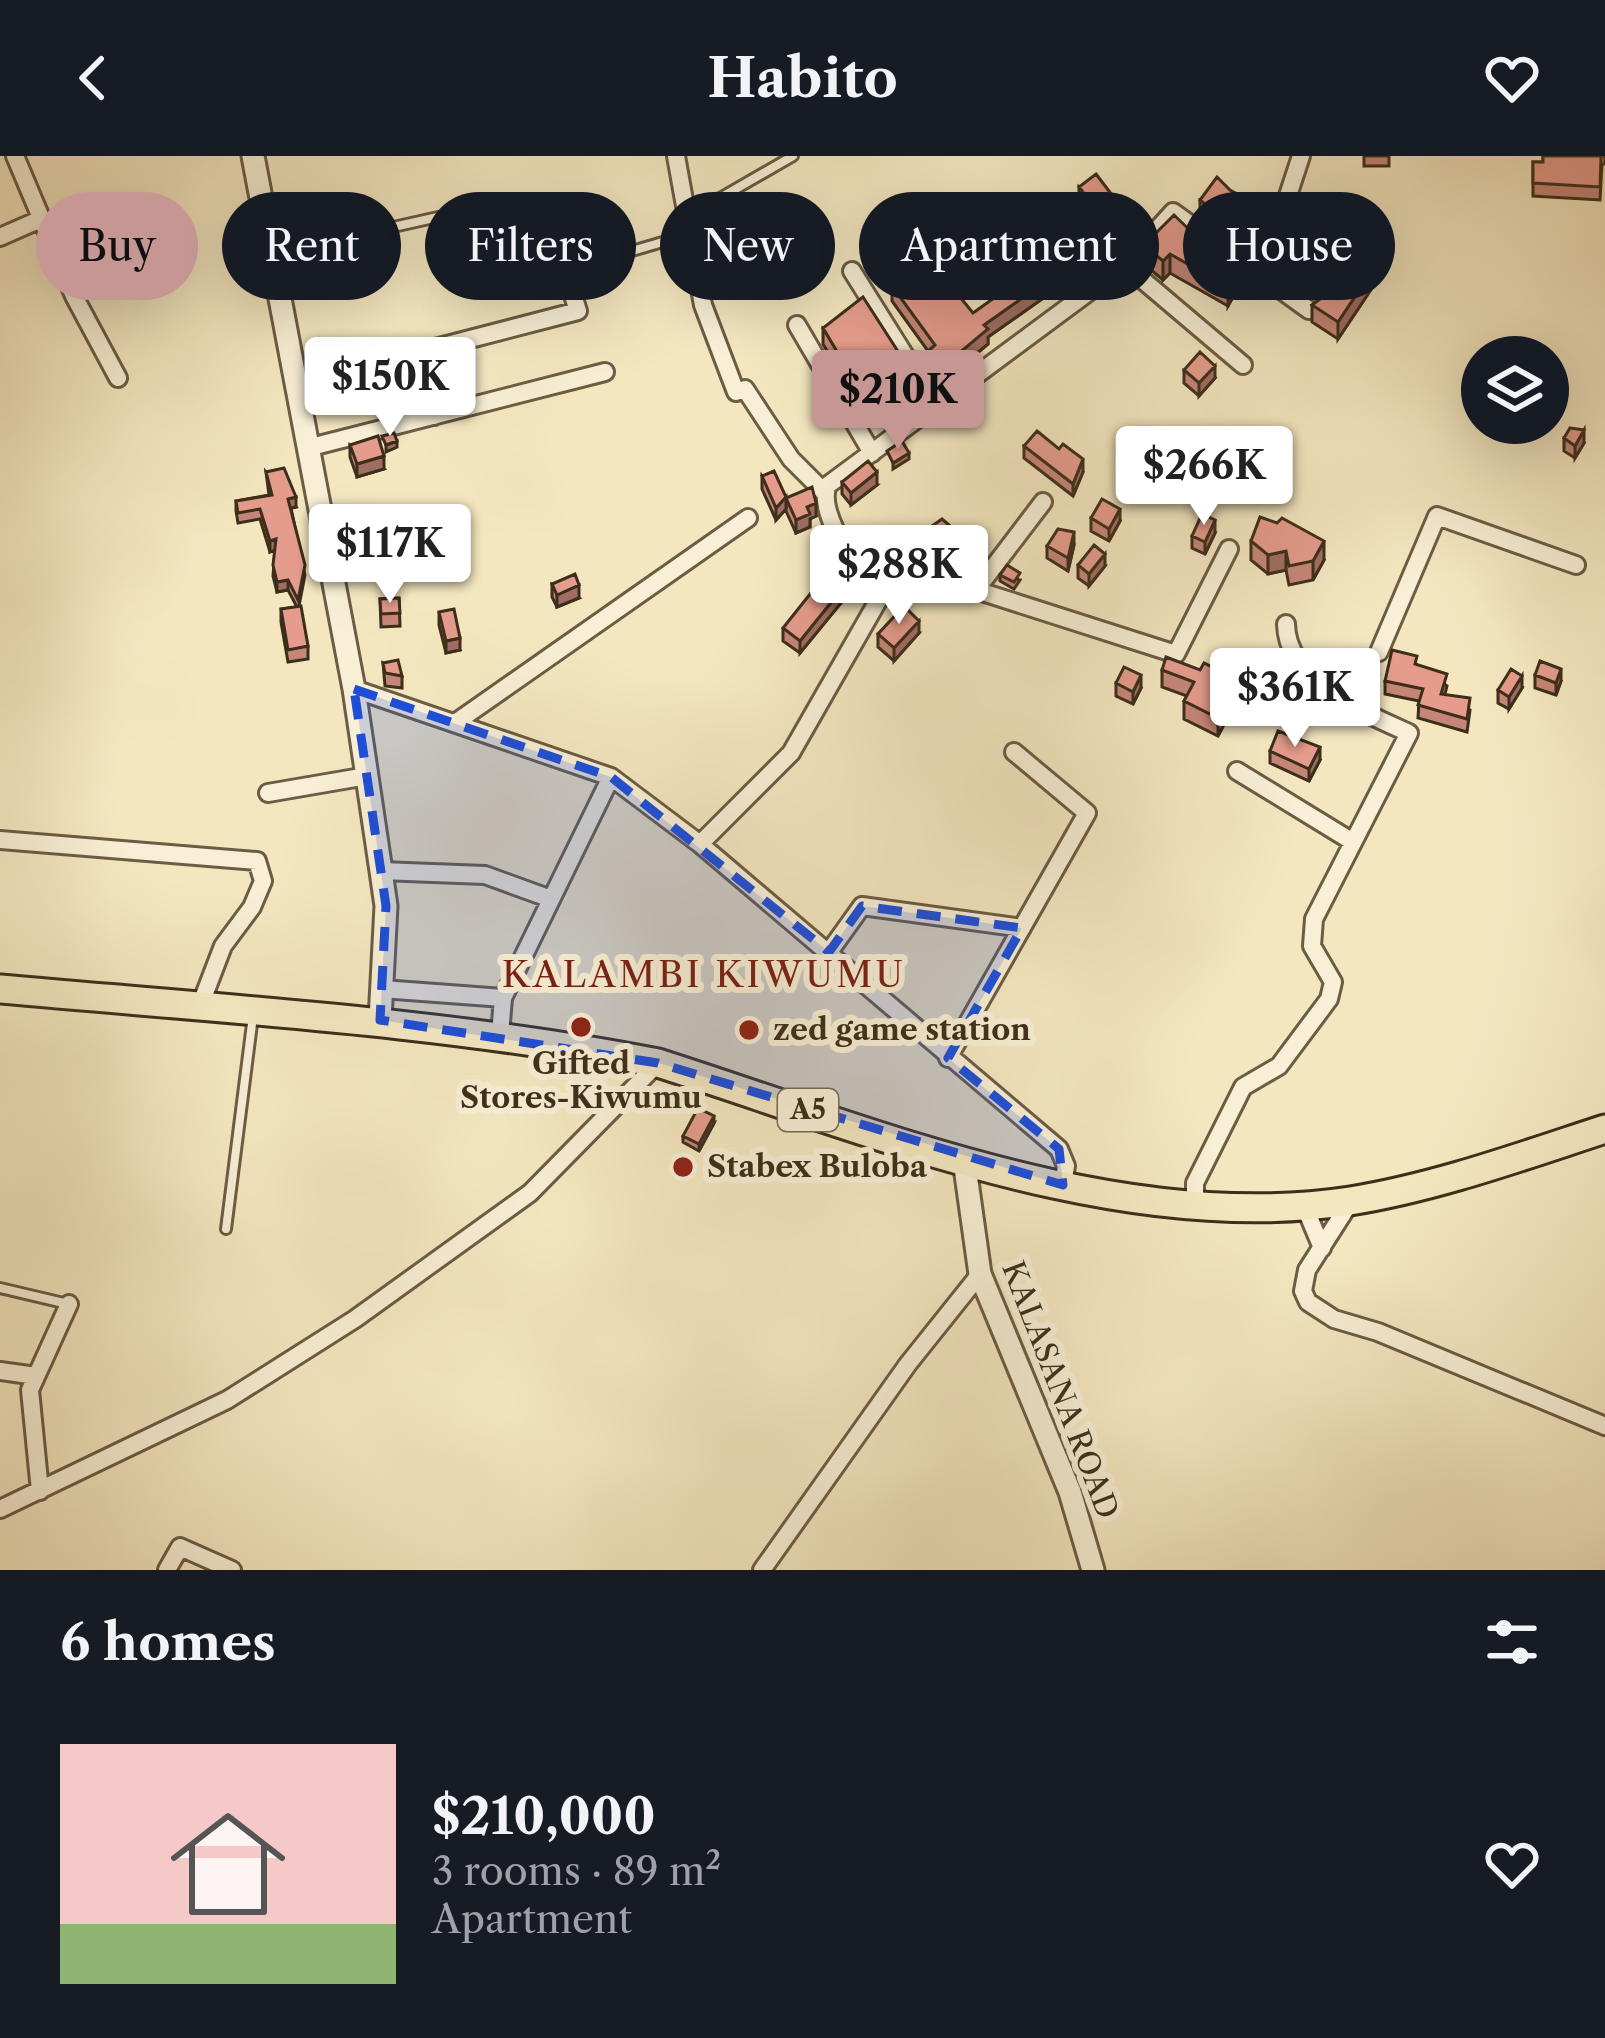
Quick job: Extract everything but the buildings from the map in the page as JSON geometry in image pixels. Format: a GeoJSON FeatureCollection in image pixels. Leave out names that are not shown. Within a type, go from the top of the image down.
{"type":"FeatureCollection","features":[{"type":"Feature","properties":{"kind":"main road","name":"A5"},"geometry":{"type":"LineString","coordinates":[[0,989],[380,1020],[658,1063],[964,1160],[1128,1199],[1195,1207],[1351,1201],[1428,1183],[1605,1129]]}},
{"type":"Feature","properties":{"kind":"street"},"geometry":{"type":"LineString","coordinates":[[15,156],[36,207]]}},
{"type":"Feature","properties":{"kind":"street"},"geometry":{"type":"LineString","coordinates":[[253,156],[260,192]]}},
{"type":"Feature","properties":{"kind":"street"},"geometry":{"type":"LineString","coordinates":[[676,156],[682,192]]}},
{"type":"Feature","properties":{"kind":"street"},"geometry":{"type":"LineString","coordinates":[[1289,192],[1300,156]]}},
{"type":"Feature","properties":{"kind":"street"},"geometry":{"type":"LineString","coordinates":[[1159,227],[1173,212],[1183,219]]}},
{"type":"Feature","properties":{"kind":"street"},"geometry":{"type":"LineString","coordinates":[[0,237],[36,221]]}},
{"type":"Feature","properties":{"kind":"street"},"geometry":{"type":"LineString","coordinates":[[852,271],[936,405]]}},
{"type":"Feature","properties":{"kind":"street"},"geometry":{"type":"LineString","coordinates":[[1159,294],[1244,365]]}},
{"type":"Feature","properties":{"kind":"street"},"geometry":{"type":"LineString","coordinates":[[76,300],[118,378]]}},
{"type":"Feature","properties":{"kind":"street"},"geometry":{"type":"LineString","coordinates":[[280,300],[354,689],[386,906],[380,1020]]}},
{"type":"Feature","properties":{"kind":"street"},"geometry":{"type":"LineString","coordinates":[[434,416],[420,352],[578,311],[575,300]]}},
{"type":"Feature","properties":{"kind":"street"},"geometry":{"type":"LineString","coordinates":[[702,300],[736,392],[745,389],[791,459],[824,492],[828,517],[878,600]]}},
{"type":"Feature","properties":{"kind":"street"},"geometry":{"type":"LineString","coordinates":[[824,492],[1078,300]]}},
{"type":"Feature","properties":{"kind":"street"},"geometry":{"type":"LineString","coordinates":[[1295,300],[1309,310]]}},
{"type":"Feature","properties":{"kind":"street"},"geometry":{"type":"LineString","coordinates":[[797,326],[872,453]]}},
{"type":"Feature","properties":{"kind":"street"},"geometry":{"type":"LineString","coordinates":[[307,448],[605,373]]}},
{"type":"Feature","properties":{"kind":"street"},"geometry":{"type":"LineString","coordinates":[[976,590],[1043,502]]}},
{"type":"Feature","properties":{"kind":"street"},"geometry":{"type":"LineString","coordinates":[[1379,652],[1437,516],[1576,565]]}},
{"type":"Feature","properties":{"kind":"street"},"geometry":{"type":"LineString","coordinates":[[455,723],[748,518]]}},
{"type":"Feature","properties":{"kind":"street"},"geometry":{"type":"LineString","coordinates":[[700,844],[791,752],[896,572],[907,566],[944,570],[976,590],[1176,654],[1228,549]]}},
{"type":"Feature","properties":{"kind":"street"},"geometry":{"type":"LineString","coordinates":[[1195,1207],[1195,1183],[1243,1088],[1280,1066],[1333,989],[1315,955],[1314,920],[1409,733],[1342,699],[1296,661],[1286,647],[1286,624]]}},
{"type":"Feature","properties":{"kind":"street"},"geometry":{"type":"LineString","coordinates":[[354,689],[611,777],[700,844],[1059,1149],[1066,1166],[1063,1185]]}},
{"type":"Feature","properties":{"kind":"street"},"geometry":{"type":"LineString","coordinates":[[948,1058],[1087,813],[1014,752]]}},
{"type":"Feature","properties":{"kind":"street"},"geometry":{"type":"LineString","coordinates":[[1237,771],[1353,842]]}},
{"type":"Feature","properties":{"kind":"street"},"geometry":{"type":"LineString","coordinates":[[268,793],[367,776]]}},
{"type":"Feature","properties":{"kind":"street"},"geometry":{"type":"LineString","coordinates":[[500,1035],[503,998],[611,777]]}},
{"type":"Feature","properties":{"kind":"street"},"geometry":{"type":"LineString","coordinates":[[0,840],[256,862],[263,881],[252,907],[223,946],[200,1006]]}},
{"type":"Feature","properties":{"kind":"street"},"geometry":{"type":"LineString","coordinates":[[381,871],[485,875],[551,899]]}},
{"type":"Feature","properties":{"kind":"street"},"geometry":{"type":"LineString","coordinates":[[829,952],[862,906],[1022,928]]}},
{"type":"Feature","properties":{"kind":"street"},"geometry":{"type":"LineString","coordinates":[[382,989],[503,998]]}},
{"type":"Feature","properties":{"kind":"street"},"geometry":{"type":"LineString","coordinates":[[0,1509],[227,1400],[355,1318],[530,1192],[658,1063]]}},
{"type":"Feature","properties":{"kind":"street","name":"KALASANA ROAD"},"geometry":{"type":"LineString","coordinates":[[964,1160],[980,1274],[1070,1492],[1090,1569]]}},
{"type":"Feature","properties":{"kind":"street"},"geometry":{"type":"LineString","coordinates":[[1351,1201],[1307,1270],[1303,1292],[1308,1302],[1334,1318],[1605,1426]]}},
{"type":"Feature","properties":{"kind":"street"},"geometry":{"type":"LineString","coordinates":[[1304,1205],[1322,1248]]}},
{"type":"Feature","properties":{"kind":"street"},"geometry":{"type":"LineString","coordinates":[[762,1570],[908,1364],[980,1274]]}},
{"type":"Feature","properties":{"kind":"street"},"geometry":{"type":"LineString","coordinates":[[40,1491],[30,1390],[69,1304]]}},
{"type":"Feature","properties":{"kind":"street"},"geometry":{"type":"LineString","coordinates":[[0,1371],[37,1376]]}},
{"type":"Feature","properties":{"kind":"street"},"geometry":{"type":"LineString","coordinates":[[167,1570],[179,1546],[232,1570]]}},
{"type":"Feature","properties":{"kind":"lane"},"geometry":{"type":"LineString","coordinates":[[730,192],[793,156]]}},
{"type":"Feature","properties":{"kind":"lane"},"geometry":{"type":"LineString","coordinates":[[226,1229],[254,1010]]}},
{"type":"Feature","properties":{"kind":"lane"},"geometry":{"type":"LineString","coordinates":[[0,1288],[69,1304]]}},
{"type":"Feature","properties":{"kind":"highlighted area"},"geometry":{"type":"Polygon","coordinates":[[[354,689],[611,777],[829,952],[862,906],[1022,928],[948,1058],[1059,1149],[1063,1185],[658,1063],[380,1020],[386,906],[354,689]]]}},
{"type":"Feature","properties":{"kind":"place","name":"Gifted Stores-Kiwumu"},"geometry":{"type":"Point","coordinates":[581,1027]}},
{"type":"Feature","properties":{"kind":"place","name":"zed game station"},"geometry":{"type":"Point","coordinates":[749,1030]}},
{"type":"Feature","properties":{"kind":"place","name":"Stabex Buloba"},"geometry":{"type":"Point","coordinates":[683,1167]}},
{"type":"Feature","properties":{"kind":"district","name":"KALAMBI KIWUMU"},"geometry":{"type":"Point","coordinates":[704,974]}}]}
